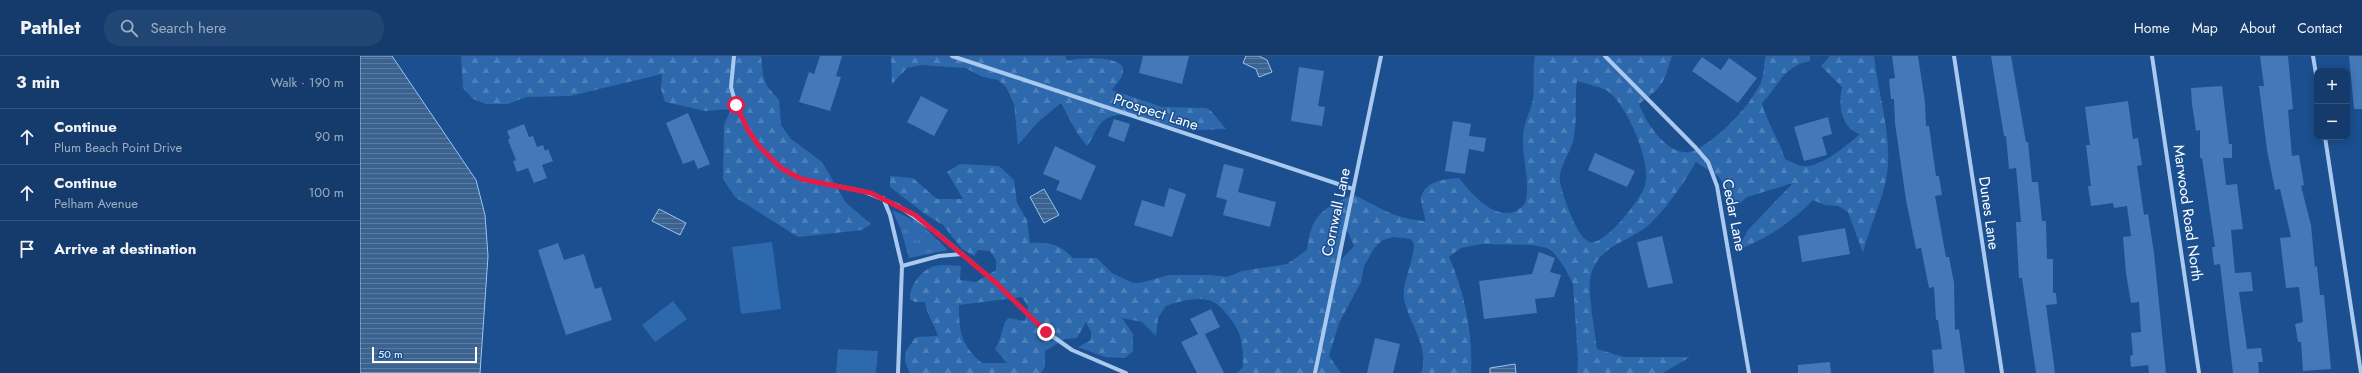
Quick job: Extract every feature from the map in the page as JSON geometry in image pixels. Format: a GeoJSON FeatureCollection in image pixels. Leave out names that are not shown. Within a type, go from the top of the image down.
{"type":"FeatureCollection","features":[{"type":"Feature","properties":{"kind":"street"},"geometry":{"type":"LineString","coordinates":[[734,56],[731,87],[736,105],[748,130],[771,159],[801,179],[862,191],[883,198],[915,215],[995,282],[1046,332],[1072,350],[1126,373]]}},
{"type":"Feature","properties":{"kind":"street","name":"Prospect Lane"},"geometry":{"type":"LineString","coordinates":[[952,56],[1353,189]]}},
{"type":"Feature","properties":{"kind":"street","name":"Cornwall Lane"},"geometry":{"type":"LineString","coordinates":[[1315,373],[1380,56]]}},
{"type":"Feature","properties":{"kind":"street","name":"Cedar Lane"},"geometry":{"type":"LineString","coordinates":[[1605,56],[1696,148],[1712,171],[1720,198],[1749,373]]}},
{"type":"Feature","properties":{"kind":"street","name":"Dunes Lane"},"geometry":{"type":"LineString","coordinates":[[1954,56],[2002,373]]}},
{"type":"Feature","properties":{"kind":"street","name":"Marwood Road North"},"geometry":{"type":"LineString","coordinates":[[2152,56],[2199,373]]}},
{"type":"Feature","properties":{"kind":"street"},"geometry":{"type":"LineString","coordinates":[[2313,56],[2315,68]]}},
{"type":"Feature","properties":{"kind":"street"},"geometry":{"type":"LineString","coordinates":[[2326,140],[2361,373]]}},
{"type":"Feature","properties":{"kind":"street"},"geometry":{"type":"LineString","coordinates":[[883,198],[890,215],[902,266],[898,373]]}},
{"type":"Feature","properties":{"kind":"street"},"geometry":{"type":"LineString","coordinates":[[902,266],[939,256],[962,254]]}},
{"type":"Feature","properties":{"kind":"green space"},"geometry":{"type":"Polygon","coordinates":[[[461,56],[761,56],[763,75],[767,86],[779,100],[781,125],[791,139],[822,162],[846,203],[871,224],[862,230],[798,237],[735,197],[723,179],[724,125],[731,109],[705,111],[665,102],[661,89],[662,74],[570,96],[526,97],[508,104],[486,104],[473,99],[463,88],[461,56]]]}},
{"type":"Feature","properties":{"kind":"green space"},"geometry":{"type":"Polygon","coordinates":[[[891,56],[1065,56],[1068,61],[1090,58],[1108,60],[1121,65],[1123,69],[1121,78],[1112,90],[1162,107],[1206,108],[1211,111],[1226,129],[1186,129],[1134,116],[1114,116],[1106,119],[1100,124],[1087,146],[1077,133],[1061,103],[1038,122],[1018,145],[1014,104],[1006,87],[998,80],[983,77],[965,68],[921,65],[907,68],[892,84],[891,56]]]}},
{"type":"Feature","properties":{"kind":"green space"},"geometry":{"type":"Polygon","coordinates":[[[1535,56],[1672,56],[1662,84],[1639,104],[1651,127],[1665,143],[1680,151],[1689,152],[1697,149],[1715,137],[1742,111],[1761,83],[1766,56],[1810,56],[1810,61],[1787,72],[1762,103],[1785,159],[1801,166],[1810,166],[1826,160],[1860,134],[1849,127],[1842,115],[1840,101],[1842,87],[1821,66],[1830,56],[1874,56],[1886,124],[1888,165],[1887,176],[1881,198],[1863,253],[1848,212],[1838,206],[1825,205],[1813,200],[1778,230],[1737,250],[1748,230],[1793,183],[1747,197],[1738,205],[1719,177],[1696,162],[1675,194],[1658,216],[1643,230],[1607,251],[1594,267],[1590,279],[1591,303],[1597,349],[1624,357],[1690,357],[1663,373],[1577,373],[1578,361],[1573,284],[1565,268],[1553,252],[1547,248],[1533,245],[1482,244],[1461,248],[1449,257],[1464,299],[1467,314],[1471,343],[1471,373],[1421,373],[1423,354],[1421,344],[1404,299],[1404,287],[1412,258],[1414,244],[1411,239],[1394,237],[1383,240],[1375,247],[1364,266],[1361,282],[1339,323],[1329,356],[1341,373],[1237,373],[1243,367],[1241,340],[1238,331],[1223,309],[1213,302],[1203,299],[1166,306],[1158,318],[1156,336],[1142,322],[1122,318],[1133,334],[1133,351],[1125,358],[1105,357],[1078,347],[1091,340],[1091,332],[1086,322],[1077,338],[1065,339],[1045,351],[1045,367],[1041,373],[910,373],[907,367],[905,358],[907,350],[916,337],[938,336],[927,311],[925,302],[915,302],[910,299],[910,294],[914,284],[921,274],[938,265],[961,266],[960,280],[976,282],[996,270],[996,260],[990,251],[978,250],[974,256],[962,249],[943,225],[925,214],[890,187],[890,176],[913,178],[937,199],[963,199],[947,172],[960,164],[999,166],[1014,180],[1017,203],[1027,220],[1030,243],[1054,245],[1068,253],[1073,258],[1097,258],[1112,273],[1133,283],[1140,283],[1169,275],[1211,275],[1227,277],[1242,271],[1287,264],[1307,250],[1312,228],[1315,220],[1320,214],[1334,204],[1353,194],[1396,215],[1414,220],[1425,221],[1421,199],[1426,188],[1441,180],[1459,178],[1477,198],[1491,209],[1508,213],[1520,209],[1525,203],[1527,196],[1523,132],[1533,99],[1535,56]],[[1577,81],[1573,141],[1562,166],[1560,181],[1575,225],[1585,239],[1590,242],[1597,241],[1613,229],[1637,200],[1645,185],[1645,162],[1636,133],[1622,107],[1614,97],[1606,90],[1577,81]],[[1346,228],[1339,262],[1354,246],[1346,228]],[[1022,297],[959,305],[961,331],[965,344],[982,363],[1007,363],[995,349],[1008,318],[1025,321],[1028,307],[1022,297]]]}},
{"type":"Feature","properties":{"kind":"green space"},"geometry":{"type":"Polygon","coordinates":[[[892,210],[920,223],[948,250],[909,258],[901,230],[892,210]]]}},
{"type":"Feature","properties":{"kind":"green space"},"geometry":{"type":"Polygon","coordinates":[[[772,242],[781,309],[741,314],[732,247],[772,242]]]}},
{"type":"Feature","properties":{"kind":"green space"},"geometry":{"type":"Polygon","coordinates":[[[673,301],[687,319],[655,342],[642,325],[673,301]]]}},
{"type":"Feature","properties":{"kind":"green space"},"geometry":{"type":"Polygon","coordinates":[[[838,349],[878,351],[876,373],[836,373],[838,349]]]}},
{"type":"Feature","properties":{"kind":"shaded area"},"geometry":{"type":"Polygon","coordinates":[[[360,56],[392,56],[476,180],[485,215],[488,256],[480,373],[360,373],[360,56]]]}},
{"type":"Feature","properties":{"kind":"shaded area"},"geometry":{"type":"Polygon","coordinates":[[[1246,56],[1259,56],[1267,60],[1272,72],[1259,77],[1256,69],[1243,63],[1246,56]]]}},
{"type":"Feature","properties":{"kind":"shaded area"},"geometry":{"type":"Polygon","coordinates":[[[1044,189],[1059,215],[1044,223],[1030,197],[1044,189]]]}},
{"type":"Feature","properties":{"kind":"shaded area"},"geometry":{"type":"Polygon","coordinates":[[[659,209],[686,223],[680,235],[652,221],[659,209]]]}},
{"type":"Feature","properties":{"kind":"shaded area"},"geometry":{"type":"Polygon","coordinates":[[[1515,364],[1516,373],[1490,373],[1490,368],[1515,364]]]}},
{"type":"Feature","properties":{"kind":"building"},"geometry":{"type":"Polygon","coordinates":[[[820,56],[842,56],[836,76],[841,77],[830,111],[799,102],[809,72],[814,74],[820,56]]]}},
{"type":"Feature","properties":{"kind":"building"},"geometry":{"type":"Polygon","coordinates":[[[1143,56],[1189,56],[1182,84],[1139,73],[1143,56]]]}},
{"type":"Feature","properties":{"kind":"building"},"geometry":{"type":"Polygon","coordinates":[[[1892,56],[1918,56],[1925,102],[1926,126],[1929,126],[1936,176],[1939,176],[1942,195],[1935,196],[1946,257],[1949,257],[1954,283],[1955,330],[1959,329],[1965,373],[1934,373],[1932,350],[1942,349],[1938,320],[1936,320],[1934,287],[1929,288],[1921,248],[1916,249],[1906,200],[1895,123],[1894,99],[1891,99],[1889,79],[1895,78],[1892,56]]]}},
{"type":"Feature","properties":{"kind":"building"},"geometry":{"type":"Polygon","coordinates":[[[1991,56],[2011,56],[2026,142],[2028,142],[2032,182],[2038,182],[2042,221],[2046,221],[2047,259],[2053,259],[2053,293],[2056,293],[2057,304],[2046,305],[2055,373],[2036,373],[2022,278],[2019,278],[2016,222],[2021,222],[2016,168],[2009,169],[2006,136],[2004,136],[1991,56]]]}},
{"type":"Feature","properties":{"kind":"building"},"geometry":{"type":"Polygon","coordinates":[[[2260,56],[2288,56],[2293,109],[2288,110],[2292,156],[2299,155],[2304,185],[2301,186],[2311,225],[2315,267],[2317,266],[2320,295],[2324,295],[2331,369],[2303,371],[2301,342],[2298,342],[2295,324],[2303,322],[2299,287],[2286,288],[2280,238],[2291,237],[2280,189],[2275,190],[2267,150],[2259,86],[2264,86],[2260,56]]]}},
{"type":"Feature","properties":{"kind":"building"},"geometry":{"type":"Polygon","coordinates":[[[2349,56],[2362,56],[2362,109],[2354,109],[2349,56]]]}},
{"type":"Feature","properties":{"kind":"building"},"geometry":{"type":"Polygon","coordinates":[[[1702,57],[1721,70],[1729,58],[1757,78],[1738,103],[1692,71],[1702,57]]]}},
{"type":"Feature","properties":{"kind":"building"},"geometry":{"type":"Polygon","coordinates":[[[1299,67],[1324,71],[1318,106],[1325,107],[1322,126],[1291,121],[1299,67]]]}},
{"type":"Feature","properties":{"kind":"building"},"geometry":{"type":"Polygon","coordinates":[[[2222,86],[2229,144],[2232,144],[2232,158],[2223,158],[2226,185],[2237,184],[2243,229],[2231,230],[2235,273],[2251,272],[2253,291],[2239,292],[2247,349],[2261,348],[2263,362],[2258,362],[2259,373],[2233,373],[2220,264],[2214,265],[2212,247],[2215,247],[2202,158],[2200,158],[2200,130],[2196,131],[2192,104],[2191,88],[2222,86]]]}},
{"type":"Feature","properties":{"kind":"building"},"geometry":{"type":"Polygon","coordinates":[[[921,96],[948,110],[934,136],[907,122],[921,96]]]}},
{"type":"Feature","properties":{"kind":"building"},"geometry":{"type":"Polygon","coordinates":[[[2128,101],[2133,139],[2138,138],[2142,165],[2137,166],[2144,215],[2148,214],[2154,253],[2166,373],[2149,373],[2148,365],[2131,367],[2130,356],[2133,355],[2131,333],[2141,332],[2139,302],[2131,303],[2126,273],[2123,237],[2131,236],[2127,206],[2114,208],[2113,203],[2091,206],[2088,186],[2091,186],[2086,145],[2090,145],[2085,107],[2128,101]]]}},
{"type":"Feature","properties":{"kind":"building"},"geometry":{"type":"Polygon","coordinates":[[[688,113],[710,164],[698,169],[694,160],[683,164],[666,123],[688,113]]]}},
{"type":"Feature","properties":{"kind":"building"},"geometry":{"type":"Polygon","coordinates":[[[1828,117],[1832,134],[1822,137],[1827,155],[1804,161],[1794,127],[1828,117]]]}},
{"type":"Feature","properties":{"kind":"building"},"geometry":{"type":"Polygon","coordinates":[[[1114,119],[1130,124],[1124,142],[1108,136],[1114,119]]]}},
{"type":"Feature","properties":{"kind":"building"},"geometry":{"type":"Polygon","coordinates":[[[1453,121],[1471,124],[1469,136],[1486,138],[1484,152],[1469,149],[1465,174],[1445,171],[1453,121]]]}},
{"type":"Feature","properties":{"kind":"building"},"geometry":{"type":"Polygon","coordinates":[[[524,124],[529,137],[533,136],[537,147],[543,145],[545,151],[548,149],[553,161],[542,165],[547,178],[534,183],[528,168],[517,172],[513,161],[516,160],[508,140],[510,138],[507,131],[524,124]]]}},
{"type":"Feature","properties":{"kind":"building"},"geometry":{"type":"Polygon","coordinates":[[[1055,146],[1096,166],[1081,200],[1056,190],[1060,181],[1043,174],[1055,146]]]}},
{"type":"Feature","properties":{"kind":"building"},"geometry":{"type":"Polygon","coordinates":[[[1595,153],[1635,171],[1627,187],[1588,170],[1595,153]]]}},
{"type":"Feature","properties":{"kind":"building"},"geometry":{"type":"Polygon","coordinates":[[[1224,164],[1244,169],[1238,192],[1276,202],[1270,227],[1223,215],[1227,200],[1216,197],[1224,164]]]}},
{"type":"Feature","properties":{"kind":"building"},"geometry":{"type":"Polygon","coordinates":[[[1169,188],[1186,194],[1172,237],[1134,225],[1142,200],[1164,207],[1169,188]]]}},
{"type":"Feature","properties":{"kind":"building"},"geometry":{"type":"Polygon","coordinates":[[[1845,228],[1850,254],[1802,262],[1798,236],[1845,228]]]}},
{"type":"Feature","properties":{"kind":"building"},"geometry":{"type":"Polygon","coordinates":[[[1662,236],[1673,283],[1648,288],[1637,242],[1662,236]]]}},
{"type":"Feature","properties":{"kind":"building"},"geometry":{"type":"Polygon","coordinates":[[[558,243],[564,260],[584,254],[595,289],[601,287],[612,320],[566,335],[538,250],[558,243]]]}},
{"type":"Feature","properties":{"kind":"building"},"geometry":{"type":"Polygon","coordinates":[[[1539,252],[1555,258],[1550,272],[1561,275],[1554,297],[1535,299],[1537,313],[1484,319],[1479,281],[1532,274],[1539,252]]]}},
{"type":"Feature","properties":{"kind":"building"},"geometry":{"type":"Polygon","coordinates":[[[1211,309],[1220,327],[1205,334],[1224,373],[1197,373],[1181,342],[1198,334],[1190,319],[1211,309]]]}},
{"type":"Feature","properties":{"kind":"building"},"geometry":{"type":"Polygon","coordinates":[[[1375,338],[1400,344],[1393,373],[1367,373],[1375,338]]]}},
{"type":"Feature","properties":{"kind":"building"},"geometry":{"type":"Polygon","coordinates":[[[1830,362],[1831,373],[1798,373],[1798,365],[1830,362]]]}},
{"type":"Feature","properties":{"kind":"route"},"geometry":{"type":"LineString","coordinates":[[736,105],[748,130],[759,146],[781,168],[801,179],[871,193],[898,205],[915,215],[995,282],[1026,315],[1046,332]]}}]}
